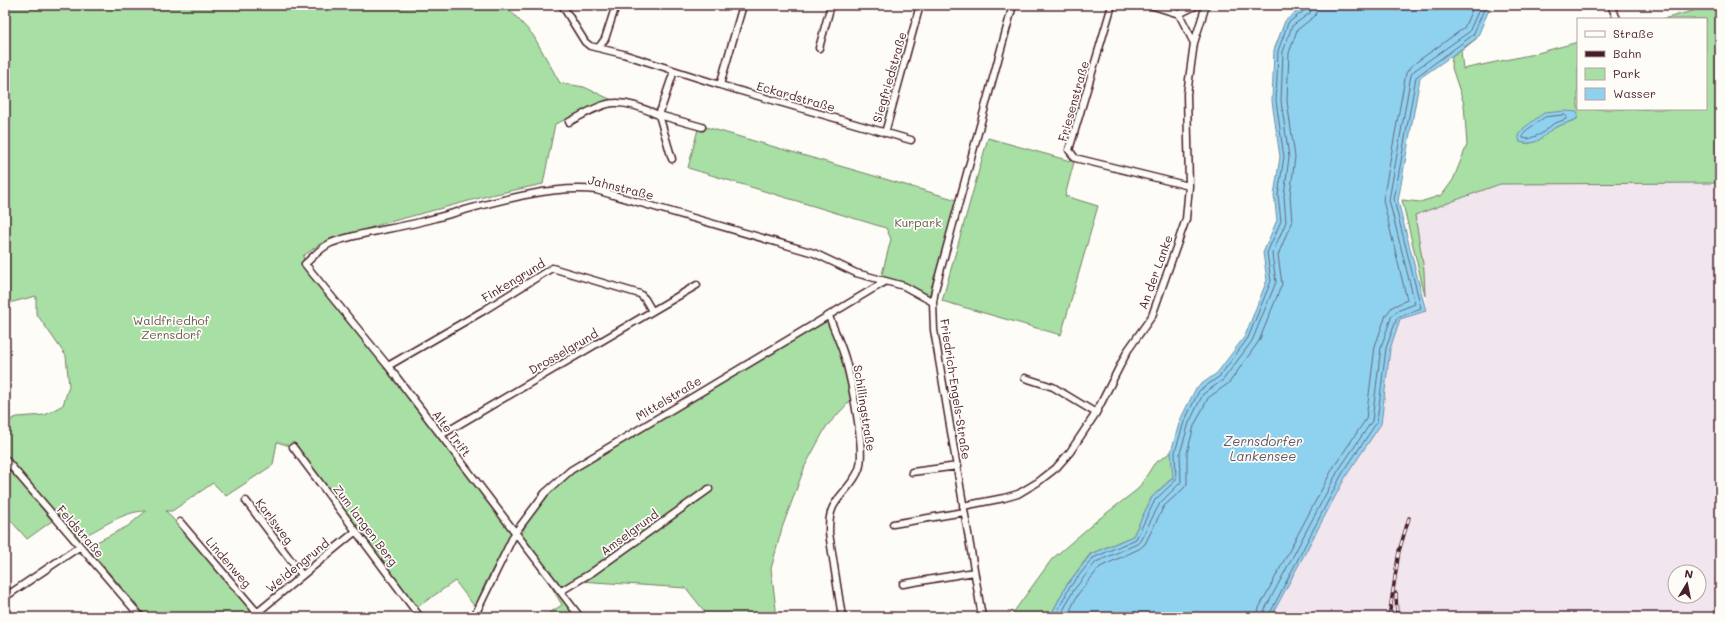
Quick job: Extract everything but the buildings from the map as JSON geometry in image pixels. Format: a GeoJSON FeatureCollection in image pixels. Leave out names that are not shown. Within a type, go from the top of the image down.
{"type":"FeatureCollection","features":[{"type":"Feature","properties":{"kind":"street","name":"Eckardstraße"},"geometry":{"type":"LineString","coordinates":[[562,5],[585,42],[590,46],[623,54],[720,85],[911,140]]}},
{"type":"Feature","properties":{"kind":"street"},"geometry":{"type":"LineString","coordinates":[[599,47],[605,39],[616,5]]}},
{"type":"Feature","properties":{"kind":"street"},"geometry":{"type":"LineString","coordinates":[[720,85],[743,5]]}},
{"type":"Feature","properties":{"kind":"street"},"geometry":{"type":"LineString","coordinates":[[819,48],[831,5]]}},
{"type":"Feature","properties":{"kind":"street","name":"Siegfriedstraße"},"geometry":{"type":"LineString","coordinates":[[884,133],[920,5]]}},
{"type":"Feature","properties":{"kind":"street","name":"Friedrich-Engels-Straße"},"geometry":{"type":"LineString","coordinates":[[982,617],[963,506],[958,466],[934,330],[933,302],[968,166],[1013,5]]}},
{"type":"Feature","properties":{"kind":"street","name":"Friesenstraße"},"geometry":{"type":"LineString","coordinates":[[1112,5],[1069,150],[1075,158],[1189,186]]}},
{"type":"Feature","properties":{"kind":"street"},"geometry":{"type":"LineString","coordinates":[[1150,5],[1179,14],[1197,5]]}},
{"type":"Feature","properties":{"kind":"street","name":"An der Lanke"},"geometry":{"type":"LineString","coordinates":[[963,506],[1018,494],[1038,482],[1056,468],[1070,452],[1096,414],[1128,350],[1152,316],[1186,219],[1189,186],[1187,94],[1194,43],[1206,5]]}},
{"type":"Feature","properties":{"kind":"street"},"geometry":{"type":"LineString","coordinates":[[1611,5],[1617,18]]}},
{"type":"Feature","properties":{"kind":"street"},"geometry":{"type":"LineString","coordinates":[[1179,14],[1194,43]]}},
{"type":"Feature","properties":{"kind":"street"},"geometry":{"type":"LineString","coordinates":[[672,159],[659,115],[674,71]]}},
{"type":"Feature","properties":{"kind":"street"},"geometry":{"type":"LineString","coordinates":[[569,122],[605,105],[615,102],[634,106],[702,128]]}},
{"type":"Feature","properties":{"kind":"street","name":"Jahnstraße"},"geometry":{"type":"LineString","coordinates":[[305,264],[315,252],[332,242],[516,198],[564,188],[581,188],[603,192],[814,253],[856,273],[885,282]]}},
{"type":"Feature","properties":{"kind":"street","name":"Alte Trift"},"geometry":{"type":"LineString","coordinates":[[305,264],[388,366],[580,617]]}},
{"type":"Feature","properties":{"kind":"street","name":"Finkengrund"},"geometry":{"type":"LineString","coordinates":[[388,366],[483,311],[552,268],[640,294],[652,311]]}},
{"type":"Feature","properties":{"kind":"street"},"geometry":{"type":"LineString","coordinates":[[885,282],[904,286],[933,302]]}},
{"type":"Feature","properties":{"kind":"street","name":"Mittelstraße"},"geometry":{"type":"LineString","coordinates":[[474,617],[515,533],[545,493],[571,470],[885,282]]}},
{"type":"Feature","properties":{"kind":"street","name":"Drosselgrund"},"geometry":{"type":"LineString","coordinates":[[441,436],[697,285]]}},
{"type":"Feature","properties":{"kind":"street","name":"Schillingstraße"},"geometry":{"type":"LineString","coordinates":[[829,316],[845,358],[854,395],[862,454],[859,470],[852,484],[833,507],[829,520],[829,534],[842,617]]}},
{"type":"Feature","properties":{"kind":"street"},"geometry":{"type":"LineString","coordinates":[[1025,378],[1053,387],[1096,414]]}},
{"type":"Feature","properties":{"kind":"street","name":"Zum langen Berg"},"geometry":{"type":"LineString","coordinates":[[293,447],[420,617]]}},
{"type":"Feature","properties":{"kind":"street","name":"Feldstraße"},"geometry":{"type":"LineString","coordinates":[[5,458],[79,547],[141,617]]}},
{"type":"Feature","properties":{"kind":"street"},"geometry":{"type":"LineString","coordinates":[[912,472],[958,466]]}},
{"type":"Feature","properties":{"kind":"street","name":"Amselgrund"},"geometry":{"type":"LineString","coordinates":[[561,591],[591,574],[658,524],[709,490]]}},
{"type":"Feature","properties":{"kind":"street","name":"Karlsweg"},"geometry":{"type":"LineString","coordinates":[[246,501],[302,575]]}},
{"type":"Feature","properties":{"kind":"street"},"geometry":{"type":"LineString","coordinates":[[892,524],[964,512]]}},
{"type":"Feature","properties":{"kind":"street","name":"Lindenweg"},"geometry":{"type":"LineString","coordinates":[[180,522],[259,615]]}},
{"type":"Feature","properties":{"kind":"street","name":"Weidengrund"},"geometry":{"type":"LineString","coordinates":[[252,617],[259,615],[302,575],[356,531]]}},
{"type":"Feature","properties":{"kind":"street"},"geometry":{"type":"LineString","coordinates":[[5,597],[79,547]]}},
{"type":"Feature","properties":{"kind":"street"},"geometry":{"type":"LineString","coordinates":[[904,584],[974,572]]}},
{"type":"Feature","properties":{"kind":"shaded area"},"geometry":{"type":"Polygon","coordinates":[[[1720,183],[1720,617],[1271,617],[1346,476],[1381,424],[1390,349],[1400,319],[1426,311],[1424,270],[1414,215],[1500,184],[1720,183]]]}},
{"type":"Feature","properties":{"kind":"green space","name":"Waldfriedhof Zernsdorf"},"geometry":{"type":"Polygon","coordinates":[[[5,5],[505,5],[533,35],[560,83],[584,87],[612,100],[555,124],[543,184],[491,195],[382,224],[320,244],[303,256],[305,264],[347,315],[510,529],[511,534],[485,584],[475,607],[455,581],[416,608],[293,447],[277,442],[273,465],[226,496],[213,483],[172,511],[166,511],[254,612],[248,617],[147,617],[87,547],[128,526],[146,511],[119,517],[78,539],[5,455],[5,422],[17,417],[45,415],[63,405],[69,386],[66,356],[36,313],[36,296],[5,304],[5,5]]]}},
{"type":"Feature","properties":{"kind":"green space"},"geometry":{"type":"Polygon","coordinates":[[[1714,5],[1720,5],[1720,183],[1500,184],[1415,215],[1424,270],[1425,296],[1402,200],[1420,202],[1442,195],[1453,180],[1467,145],[1464,104],[1451,65],[1452,56],[1477,38],[1461,51],[1463,69],[1534,54],[1577,42],[1577,110],[1707,110],[1707,18],[1667,18],[1714,5]],[[1577,119],[1525,127],[1519,135],[1520,142],[1532,143],[1556,127],[1577,119]]]}},
{"type":"Feature","properties":{"kind":"green space","name":"Kurpark"},"geometry":{"type":"Polygon","coordinates":[[[699,125],[957,200],[929,296],[881,278],[891,239],[886,228],[688,168],[699,125]]]}},
{"type":"Feature","properties":{"kind":"green space"},"geometry":{"type":"Polygon","coordinates":[[[988,138],[1074,162],[1065,196],[1098,206],[1061,335],[942,301],[988,138]]]}},
{"type":"Feature","properties":{"kind":"green space"},"geometry":{"type":"Polygon","coordinates":[[[827,320],[843,359],[851,400],[826,427],[805,466],[782,528],[771,569],[777,617],[709,617],[686,588],[579,581],[564,591],[583,617],[543,617],[562,605],[522,535],[529,518],[543,501],[572,473],[827,320]]]}},
{"type":"Feature","properties":{"kind":"green space"},"geometry":{"type":"Polygon","coordinates":[[[1171,452],[1174,476],[1152,497],[1133,536],[1090,554],[1066,586],[1050,617],[1010,617],[1052,559],[1095,522],[1138,489],[1154,464],[1171,452]]]}},
{"type":"Feature","properties":{"kind":"green space"},"geometry":{"type":"Polygon","coordinates":[[[5,463],[52,521],[27,539],[5,514],[5,463]]]}},
{"type":"Feature","properties":{"kind":"water","name":"Zernsdorfer Lankensee"},"geometry":{"type":"Polygon","coordinates":[[[1305,5],[1491,5],[1477,38],[1420,78],[1398,201],[1426,311],[1400,319],[1390,349],[1381,424],[1346,476],[1271,617],[1050,617],[1066,586],[1091,554],[1133,536],[1152,497],[1173,478],[1171,452],[1180,420],[1196,388],[1217,373],[1245,336],[1267,280],[1263,253],[1277,220],[1274,195],[1280,157],[1272,101],[1274,50],[1285,21],[1305,5]]]}},
{"type":"Feature","properties":{"kind":"water"},"geometry":{"type":"Polygon","coordinates":[[[1566,111],[1578,112],[1577,119],[1556,127],[1532,143],[1520,142],[1518,135],[1525,127],[1544,113],[1566,111]]]}},
{"type":"Feature","properties":{"kind":"railway"},"geometry":{"type":"LineString","coordinates":[[1389,617],[1399,551],[1409,518]]}},
{"type":"Feature","properties":{"kind":"railway"},"geometry":{"type":"LineString","coordinates":[[1396,593],[1397,617]]}}]}
